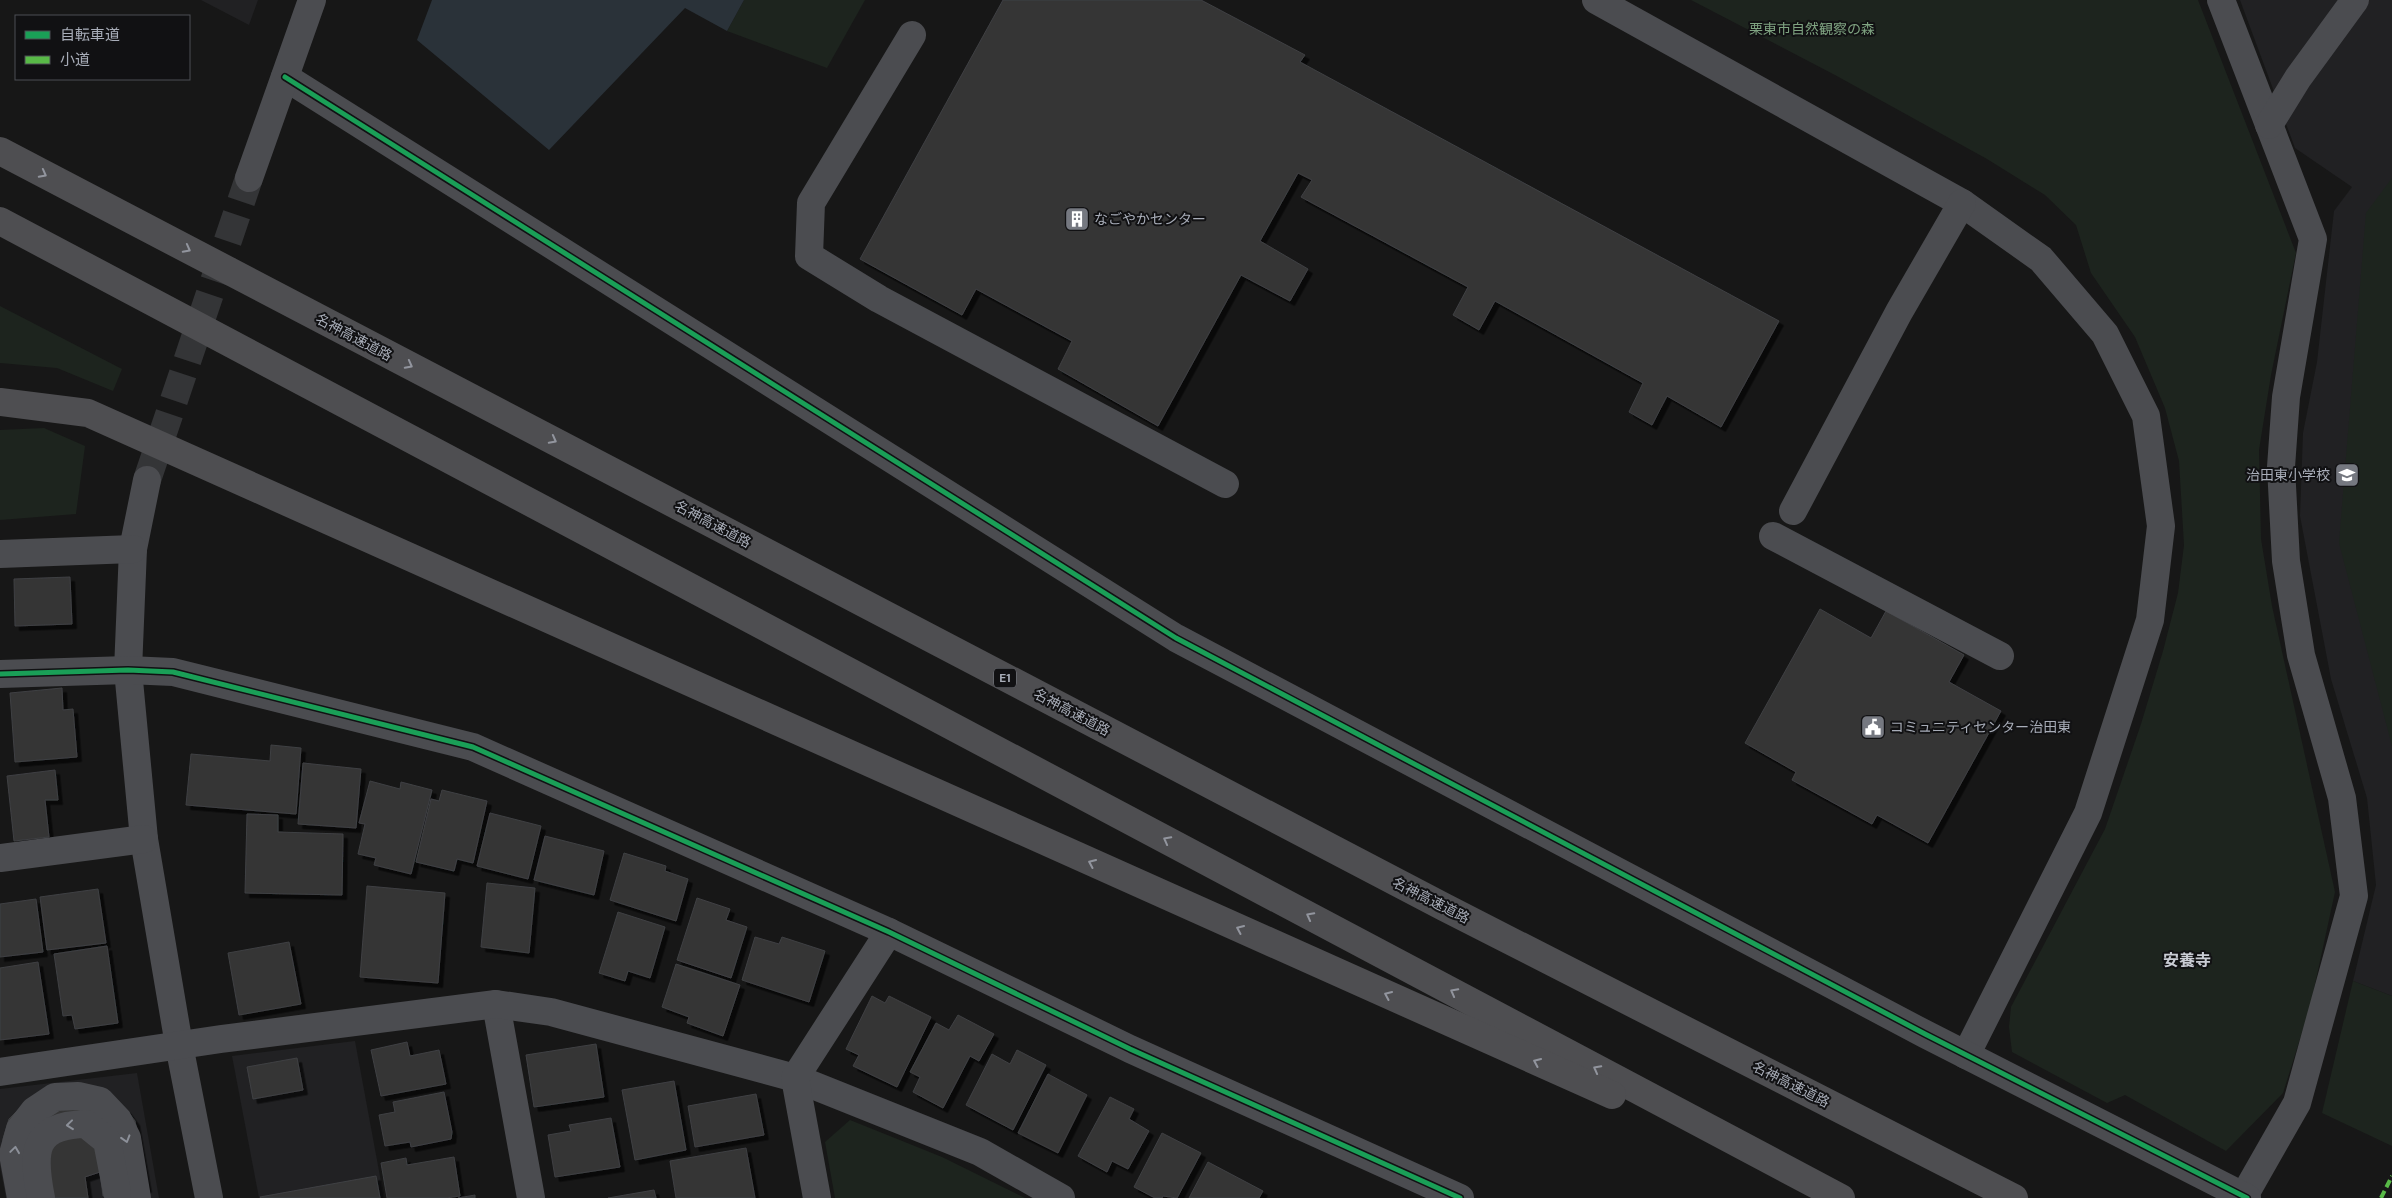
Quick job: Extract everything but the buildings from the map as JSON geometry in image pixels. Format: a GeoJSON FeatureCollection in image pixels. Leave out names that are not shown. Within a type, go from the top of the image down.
{"type":"FeatureCollection","features":[{"type":"Feature","properties":{"kind":"highway","name":"名神高速道路"},"geometry":{"type":"LineString","coordinates":[[0,151],[1444,907],[2014,1198]]}},
{"type":"Feature","properties":{"kind":"highway"},"geometry":{"type":"LineString","coordinates":[[0,221],[1839,1197]]}},
{"type":"Feature","properties":{"kind":"highway"},"geometry":{"type":"LineString","coordinates":[[0,402],[88,413],[1839,1197]]}},
{"type":"Feature","properties":{"kind":"street"},"geometry":{"type":"LineString","coordinates":[[249,178],[312,0]]}},
{"type":"Feature","properties":{"kind":"street"},"geometry":{"type":"LineString","coordinates":[[1596,0],[1962,203],[2041,259],[2105,334],[2146,416],[2161,526],[2150,620],[2088,813],[1966,1055]]}},
{"type":"Feature","properties":{"kind":"street"},"geometry":{"type":"LineString","coordinates":[[285,77],[1176,638],[1966,1055],[2246,1197],[2297,1103],[2354,896],[2342,798],[2301,655],[2286,560],[2281,468],[2286,397],[2313,238],[2221,0]]}},
{"type":"Feature","properties":{"kind":"street"},"geometry":{"type":"LineString","coordinates":[[2269,125],[2298,78],[2355,0]]}},
{"type":"Feature","properties":{"kind":"street"},"geometry":{"type":"LineString","coordinates":[[912,35],[811,203],[809,256],[879,299],[1225,484]]}},
{"type":"Feature","properties":{"kind":"street"},"geometry":{"type":"LineString","coordinates":[[1793,511],[1900,312],[1962,203]]}},
{"type":"Feature","properties":{"kind":"street"},"geometry":{"type":"LineString","coordinates":[[148,480],[133,549],[128,670],[144,839],[209,1198]]}},
{"type":"Feature","properties":{"kind":"street"},"geometry":{"type":"LineString","coordinates":[[1773,536],[2000,656]]}},
{"type":"Feature","properties":{"kind":"street"},"geometry":{"type":"LineString","coordinates":[[0,554],[133,549]]}},
{"type":"Feature","properties":{"kind":"street"},"geometry":{"type":"LineString","coordinates":[[0,674],[128,670],[173,672],[473,747],[889,932],[1130,1049],[1443,1194]]}},
{"type":"Feature","properties":{"kind":"street"},"geometry":{"type":"LineString","coordinates":[[0,858],[144,839]]}},
{"type":"Feature","properties":{"kind":"street"},"geometry":{"type":"LineString","coordinates":[[817,1198],[795,1078],[889,932]]}},
{"type":"Feature","properties":{"kind":"street"},"geometry":{"type":"LineString","coordinates":[[496,1004],[531,1198]]}},
{"type":"Feature","properties":{"kind":"street"},"geometry":{"type":"LineString","coordinates":[[0,1072],[180,1045],[496,1004],[550,1012],[795,1078],[980,1152],[1061,1198]]}},
{"type":"Feature","properties":{"kind":"street"},"geometry":{"type":"LineString","coordinates":[[21,1198],[13,1154],[20,1129],[34,1111],[55,1096],[78,1096],[100,1101],[118,1120],[127,1138],[138,1198]]}},
{"type":"Feature","properties":{"kind":"street"},"geometry":{"type":"LineString","coordinates":[[41,1198],[36,1151],[45,1135],[64,1125],[86,1124],[107,1141],[118,1198]]}},
{"type":"Feature","properties":{"kind":"shaded area"},"geometry":{"type":"Polygon","coordinates":[[[201,0],[258,0],[249,25],[201,0]]]}},
{"type":"Feature","properties":{"kind":"shaded area"},"geometry":{"type":"Polygon","coordinates":[[[432,0],[744,0],[727,31],[685,8],[549,150],[417,40],[432,0]]]}},
{"type":"Feature","properties":{"kind":"shaded area","name":"治田東小学校"},"geometry":{"type":"Polygon","coordinates":[[[2240,0],[2392,0],[2392,996],[2353,981],[2376,885],[2367,798],[2331,679],[2300,516],[2303,433],[2317,362],[2334,211],[2352,187],[2295,148],[2240,0]]]}},
{"type":"Feature","properties":{"kind":"shaded area"},"geometry":{"type":"Polygon","coordinates":[[[355,1041],[384,1198],[259,1198],[232,1056],[355,1041]]]}},
{"type":"Feature","properties":{"kind":"shaded area"},"geometry":{"type":"Polygon","coordinates":[[[137,1073],[159,1198],[6,1198],[0,1166],[0,1089],[137,1073]]]}},
{"type":"Feature","properties":{"kind":"green space"},"geometry":{"type":"Polygon","coordinates":[[[744,0],[865,0],[827,68],[727,31],[744,0]]]}},
{"type":"Feature","properties":{"kind":"green space","name":"栗東市自然観察の森"},"geometry":{"type":"Polygon","coordinates":[[[1691,0],[2198,0],[2296,253],[2271,375],[2259,450],[2261,539],[2272,606],[2335,892],[2310,1007],[2283,1093],[2226,1151],[2125,1095],[2107,1103],[2012,1052],[2009,1027],[2011,1007],[2105,829],[2141,724],[2178,593],[2184,545],[2179,461],[2165,408],[2135,337],[2091,273],[2076,225],[2045,195],[1987,159],[1835,75],[1691,0]]]}},
{"type":"Feature","properties":{"kind":"green space"},"geometry":{"type":"Polygon","coordinates":[[[2392,178],[2392,746],[2339,543],[2366,213],[2392,178]]]}},
{"type":"Feature","properties":{"kind":"green space"},"geometry":{"type":"Polygon","coordinates":[[[0,306],[122,369],[113,391],[57,368],[0,363],[0,306]]]}},
{"type":"Feature","properties":{"kind":"green space"},"geometry":{"type":"Polygon","coordinates":[[[44,428],[85,446],[76,514],[0,520],[0,430],[44,428]]]}},
{"type":"Feature","properties":{"kind":"green space"},"geometry":{"type":"Polygon","coordinates":[[[2353,981],[2392,996],[2392,1146],[2322,1113],[2353,981]]]}},
{"type":"Feature","properties":{"kind":"green space"},"geometry":{"type":"Polygon","coordinates":[[[850,1120],[942,1157],[1025,1198],[835,1198],[825,1142],[850,1120]]]}},
{"type":"Feature","properties":{"kind":"tunnel"},"geometry":{"type":"LineString","coordinates":[[147,480],[249,178]]}},
{"type":"Feature","properties":{"kind":"marked path"},"geometry":{"type":"LineString","coordinates":[[2381,1198],[2392,1176]]}},
{"type":"Feature","properties":{"kind":"cycle path"},"geometry":{"type":"LineString","coordinates":[[285,77],[1176,638],[1925,1034],[2247,1198]]}},
{"type":"Feature","properties":{"kind":"cycle path"},"geometry":{"type":"LineString","coordinates":[[0,674],[128,670],[173,672],[473,747],[889,932],[1130,1049],[1460,1198]]}},
{"type":"Feature","properties":{"kind":"place","name":"なごやかセンター"},"geometry":{"type":"Point","coordinates":[1077,219]}},
{"type":"Feature","properties":{"kind":"place","name":"治田東小学校"},"geometry":{"type":"Point","coordinates":[2347,475]}},
{"type":"Feature","properties":{"kind":"place","name":"コミュニティセンター治田東"},"geometry":{"type":"Point","coordinates":[1873,727]}},
{"type":"Feature","properties":{"kind":"district","name":"安養寺"},"geometry":{"type":"Point","coordinates":[2187,960]}}]}
